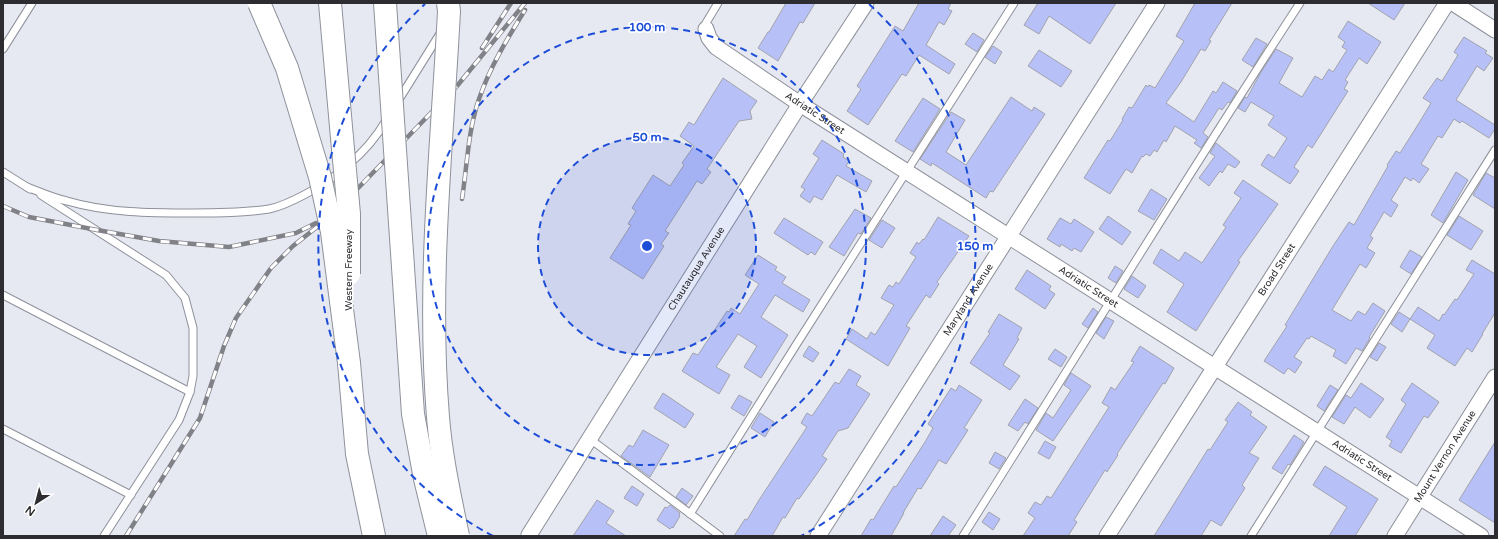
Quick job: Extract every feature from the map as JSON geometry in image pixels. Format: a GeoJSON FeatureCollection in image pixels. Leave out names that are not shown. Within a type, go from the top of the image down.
{"type":"FeatureCollection","features":[{"type":"Feature","properties":{"kind":"highway"},"geometry":{"type":"LineString","coordinates":[[259,3],[287,68],[320,177],[332,232],[349,363]]}},
{"type":"Feature","properties":{"kind":"highway","name":"Western Freeway"},"geometry":{"type":"LineString","coordinates":[[330,3],[349,214],[349,363],[357,454],[374,536]]}},
{"type":"Feature","properties":{"kind":"highway"},"geometry":{"type":"LineString","coordinates":[[385,3],[413,414],[425,479],[439,536]]}},
{"type":"Feature","properties":{"kind":"highway"},"geometry":{"type":"LineString","coordinates":[[451,6],[449,11],[434,282],[434,347],[438,419],[458,536]]}},
{"type":"Feature","properties":{"kind":"street","name":"Chautauqua Avenue"},"geometry":{"type":"LineString","coordinates":[[530,536],[800,104],[866,3]]}},
{"type":"Feature","properties":{"kind":"street","name":"Maryland Avenue"},"geometry":{"type":"LineString","coordinates":[[818,536],[1157,3]]}},
{"type":"Feature","properties":{"kind":"street","name":"Broad Street"},"geometry":{"type":"LineString","coordinates":[[1107,536],[1446,3]]}},
{"type":"Feature","properties":{"kind":"street"},"geometry":{"type":"LineString","coordinates":[[1453,3],[1495,30]]}},
{"type":"Feature","properties":{"kind":"street","name":"Adriatic Street"},"geometry":{"type":"LineString","coordinates":[[706,29],[709,38],[716,47],[800,104],[1481,536]]}},
{"type":"Feature","properties":{"kind":"street","name":"Mount Vernon Avenue"},"geometry":{"type":"LineString","coordinates":[[1395,536],[1495,377]]}},
{"type":"Feature","properties":{"kind":"lane"},"geometry":{"type":"LineString","coordinates":[[3,49],[32,3]]}},
{"type":"Feature","properties":{"kind":"lane"},"geometry":{"type":"LineString","coordinates":[[706,29],[706,23],[718,3]]}},
{"type":"Feature","properties":{"kind":"lane"},"geometry":{"type":"LineString","coordinates":[[690,514],[1014,3]]}},
{"type":"Feature","properties":{"kind":"lane"},"geometry":{"type":"LineString","coordinates":[[963,536],[1235,103],[1300,3]]}},
{"type":"Feature","properties":{"kind":"lane"},"geometry":{"type":"LineString","coordinates":[[27,187],[66,201],[101,209],[163,212],[228,213],[270,209],[302,196],[336,176],[360,155],[377,136],[451,6]]}},
{"type":"Feature","properties":{"kind":"lane"},"geometry":{"type":"LineString","coordinates":[[1251,536],[1495,150]]}},
{"type":"Feature","properties":{"kind":"lane"},"geometry":{"type":"LineString","coordinates":[[3,172],[166,275],[185,298],[193,328],[193,376],[190,392],[179,420],[104,536]]}},
{"type":"Feature","properties":{"kind":"lane"},"geometry":{"type":"LineString","coordinates":[[3,295],[190,392]]}},
{"type":"Feature","properties":{"kind":"lane"},"geometry":{"type":"LineString","coordinates":[[3,429],[131,495]]}},
{"type":"Feature","properties":{"kind":"lane"},"geometry":{"type":"LineString","coordinates":[[590,439],[720,536]]}},
{"type":"Feature","properties":{"kind":"building"},"geometry":{"type":"Polygon","coordinates":[[[786,3],[815,3],[803,23],[800,22],[778,61],[758,48],[786,3]]]}},
{"type":"Feature","properties":{"kind":"building"},"geometry":{"type":"Polygon","coordinates":[[[919,3],[951,3],[948,9],[952,11],[944,25],[939,22],[926,45],[955,64],[949,74],[919,55],[906,76],[902,74],[868,125],[847,111],[861,89],[857,86],[895,26],[903,31],[919,3]]]}},
{"type":"Feature","properties":{"kind":"building"},"geometry":{"type":"Polygon","coordinates":[[[1038,3],[1116,3],[1090,44],[1049,16],[1039,34],[1024,25],[1038,3]]]}},
{"type":"Feature","properties":{"kind":"building"},"geometry":{"type":"Polygon","coordinates":[[[1195,3],[1232,3],[1209,40],[1211,41],[1205,51],[1201,49],[1166,103],[1194,122],[1213,91],[1216,93],[1223,82],[1237,91],[1230,103],[1228,102],[1222,110],[1219,108],[1203,133],[1208,137],[1201,148],[1194,143],[1197,140],[1175,126],[1166,142],[1164,140],[1157,152],[1154,150],[1150,156],[1146,154],[1143,157],[1142,156],[1132,173],[1126,169],[1110,194],[1084,178],[1108,140],[1110,141],[1129,107],[1132,108],[1146,85],[1148,87],[1149,85],[1155,88],[1184,41],[1176,36],[1195,3]]]}},
{"type":"Feature","properties":{"kind":"building"},"geometry":{"type":"Polygon","coordinates":[[[1368,3],[1405,3],[1394,20],[1368,3]]]}},
{"type":"Feature","properties":{"kind":"building"},"geometry":{"type":"Polygon","coordinates":[[[1348,21],[1381,42],[1367,64],[1359,58],[1345,80],[1348,82],[1344,89],[1348,91],[1312,148],[1308,145],[1294,167],[1299,171],[1290,184],[1261,165],[1268,154],[1274,158],[1287,138],[1268,125],[1274,116],[1251,102],[1245,112],[1238,108],[1245,97],[1247,98],[1276,49],[1293,58],[1279,83],[1302,97],[1315,76],[1322,80],[1329,69],[1333,72],[1347,50],[1342,47],[1345,42],[1338,37],[1348,21]]]}},
{"type":"Feature","properties":{"kind":"building"},"geometry":{"type":"Polygon","coordinates":[[[973,33],[984,40],[977,52],[965,44],[973,33]]]}},
{"type":"Feature","properties":{"kind":"building"},"geometry":{"type":"Polygon","coordinates":[[[1464,37],[1487,51],[1485,53],[1493,58],[1484,71],[1477,66],[1456,100],[1495,125],[1495,129],[1489,138],[1462,121],[1460,123],[1454,119],[1442,138],[1438,136],[1421,164],[1429,169],[1419,183],[1413,178],[1411,181],[1405,177],[1391,200],[1398,205],[1391,217],[1384,212],[1370,236],[1373,238],[1367,248],[1375,253],[1366,268],[1360,264],[1332,310],[1351,321],[1358,311],[1365,315],[1373,303],[1385,311],[1362,351],[1356,348],[1346,364],[1333,356],[1336,350],[1311,336],[1309,339],[1307,338],[1294,357],[1302,362],[1295,373],[1288,368],[1284,374],[1264,361],[1287,326],[1285,325],[1333,246],[1349,222],[1354,225],[1388,166],[1387,165],[1396,151],[1400,153],[1419,123],[1431,103],[1423,98],[1437,78],[1442,81],[1458,55],[1454,52],[1464,37]]]}},
{"type":"Feature","properties":{"kind":"building"},"geometry":{"type":"Polygon","coordinates":[[[1256,38],[1267,44],[1253,67],[1242,60],[1256,38]]]}},
{"type":"Feature","properties":{"kind":"building"},"geometry":{"type":"Polygon","coordinates":[[[993,46],[1002,52],[995,64],[985,57],[993,46]]]}},
{"type":"Feature","properties":{"kind":"building"},"geometry":{"type":"Polygon","coordinates":[[[1039,50],[1072,71],[1061,87],[1028,66],[1039,50]]]}},
{"type":"Feature","properties":{"kind":"building"},"geometry":{"type":"Polygon","coordinates":[[[723,78],[757,101],[750,111],[752,119],[739,121],[707,169],[711,172],[702,184],[697,181],[665,231],[669,233],[661,244],[664,246],[643,279],[610,258],[631,225],[628,224],[636,211],[632,208],[653,175],[670,186],[684,165],[682,163],[694,146],[680,136],[689,122],[694,125],[723,78]]]}},
{"type":"Feature","properties":{"kind":"building"},"geometry":{"type":"Polygon","coordinates":[[[1011,97],[1032,111],[1034,107],[1045,114],[993,192],[990,191],[986,198],[932,163],[931,166],[920,159],[951,112],[965,120],[946,152],[966,165],[1011,97]]]}},
{"type":"Feature","properties":{"kind":"building"},"geometry":{"type":"Polygon","coordinates":[[[923,98],[940,109],[913,152],[895,141],[923,98]]]}},
{"type":"Feature","properties":{"kind":"building"},"geometry":{"type":"Polygon","coordinates":[[[822,140],[844,154],[843,157],[849,161],[846,166],[872,181],[866,192],[837,175],[822,200],[814,196],[810,203],[800,196],[805,189],[801,187],[819,158],[813,154],[822,140]]]}},
{"type":"Feature","properties":{"kind":"building"},"geometry":{"type":"Polygon","coordinates":[[[1216,143],[1240,162],[1235,168],[1228,164],[1222,173],[1220,171],[1209,186],[1199,178],[1215,156],[1210,153],[1216,143]]]}},
{"type":"Feature","properties":{"kind":"building"},"geometry":{"type":"Polygon","coordinates":[[[1456,172],[1468,180],[1443,223],[1431,215],[1456,172]]]}},
{"type":"Feature","properties":{"kind":"building"},"geometry":{"type":"Polygon","coordinates":[[[1486,173],[1495,178],[1495,209],[1473,195],[1486,173]]]}},
{"type":"Feature","properties":{"kind":"building"},"geometry":{"type":"Polygon","coordinates":[[[1243,180],[1278,204],[1238,261],[1240,262],[1196,331],[1167,312],[1184,284],[1153,263],[1161,249],[1179,261],[1185,252],[1202,263],[1226,227],[1223,225],[1241,198],[1234,193],[1243,180]]]}},
{"type":"Feature","properties":{"kind":"building"},"geometry":{"type":"Polygon","coordinates":[[[1151,189],[1167,199],[1154,220],[1138,211],[1151,189]]]}},
{"type":"Feature","properties":{"kind":"building"},"geometry":{"type":"Polygon","coordinates":[[[855,209],[871,218],[861,234],[858,233],[844,256],[829,247],[855,209]]]}},
{"type":"Feature","properties":{"kind":"building"},"geometry":{"type":"Polygon","coordinates":[[[1108,216],[1131,232],[1122,245],[1099,229],[1108,216]]]}},
{"type":"Feature","properties":{"kind":"building"},"geometry":{"type":"Polygon","coordinates":[[[1459,216],[1483,231],[1471,250],[1447,235],[1459,216]]]}},
{"type":"Feature","properties":{"kind":"building"},"geometry":{"type":"Polygon","coordinates":[[[938,217],[969,236],[937,282],[939,284],[930,298],[926,295],[906,326],[910,328],[888,366],[846,339],[852,329],[867,339],[871,332],[875,335],[894,305],[881,298],[889,285],[893,287],[896,282],[899,284],[916,257],[910,253],[917,242],[919,244],[923,239],[924,240],[938,217]]]}},
{"type":"Feature","properties":{"kind":"building"},"geometry":{"type":"Polygon","coordinates":[[[784,218],[823,242],[815,255],[811,252],[808,255],[774,233],[784,218]]]}},
{"type":"Feature","properties":{"kind":"building"},"geometry":{"type":"Polygon","coordinates":[[[1060,218],[1071,224],[1074,219],[1094,232],[1081,252],[1074,248],[1072,251],[1061,244],[1060,247],[1047,239],[1060,218]]]}},
{"type":"Feature","properties":{"kind":"building"},"geometry":{"type":"Polygon","coordinates":[[[882,220],[895,228],[882,248],[869,240],[882,220]]]}},
{"type":"Feature","properties":{"kind":"building"},"geometry":{"type":"Polygon","coordinates":[[[1410,250],[1422,257],[1411,274],[1400,267],[1410,250]]]}},
{"type":"Feature","properties":{"kind":"building"},"geometry":{"type":"Polygon","coordinates":[[[758,255],[777,267],[775,270],[786,277],[782,283],[810,300],[803,312],[775,295],[761,317],[788,335],[761,378],[744,367],[757,346],[738,334],[716,367],[730,375],[719,394],[682,371],[693,353],[698,355],[727,311],[729,312],[731,308],[740,314],[759,284],[745,275],[758,255]]]}},
{"type":"Feature","properties":{"kind":"building"},"geometry":{"type":"Polygon","coordinates":[[[1472,260],[1495,274],[1495,313],[1472,352],[1467,348],[1455,366],[1427,348],[1435,335],[1410,319],[1418,307],[1439,321],[1455,299],[1457,300],[1474,274],[1466,270],[1472,260]]]}},
{"type":"Feature","properties":{"kind":"building"},"geometry":{"type":"Polygon","coordinates":[[[1115,266],[1123,271],[1116,283],[1108,278],[1115,266]]]}},
{"type":"Feature","properties":{"kind":"building"},"geometry":{"type":"Polygon","coordinates":[[[1027,270],[1051,286],[1049,290],[1055,294],[1045,309],[1015,289],[1027,270]]]}},
{"type":"Feature","properties":{"kind":"building"},"geometry":{"type":"Polygon","coordinates":[[[1132,276],[1146,286],[1138,298],[1124,289],[1132,276]]]}},
{"type":"Feature","properties":{"kind":"building"},"geometry":{"type":"Polygon","coordinates":[[[1093,308],[1098,312],[1088,328],[1082,324],[1093,308]]]}},
{"type":"Feature","properties":{"kind":"building"},"geometry":{"type":"Polygon","coordinates":[[[1399,312],[1410,319],[1402,332],[1391,324],[1399,312]]]}},
{"type":"Feature","properties":{"kind":"building"},"geometry":{"type":"Polygon","coordinates":[[[999,314],[1022,328],[1017,338],[1019,339],[1003,365],[1020,376],[1010,390],[970,363],[990,333],[988,332],[999,314]]]}},
{"type":"Feature","properties":{"kind":"building"},"geometry":{"type":"Polygon","coordinates":[[[1106,317],[1114,321],[1104,339],[1096,333],[1106,317]]]}},
{"type":"Feature","properties":{"kind":"building"},"geometry":{"type":"Polygon","coordinates":[[[1379,343],[1386,347],[1377,361],[1370,357],[1379,343]]]}},
{"type":"Feature","properties":{"kind":"building"},"geometry":{"type":"Polygon","coordinates":[[[809,346],[819,353],[813,362],[803,356],[809,346]]]}},
{"type":"Feature","properties":{"kind":"building"},"geometry":{"type":"Polygon","coordinates":[[[1140,346],[1174,368],[1165,384],[1163,383],[1107,472],[1105,470],[1074,520],[1077,522],[1068,536],[1023,536],[1035,518],[1028,513],[1035,502],[1041,505],[1047,496],[1051,498],[1109,407],[1102,403],[1111,387],[1115,390],[1134,362],[1131,361],[1140,346]]]}},
{"type":"Feature","properties":{"kind":"building"},"geometry":{"type":"Polygon","coordinates":[[[1055,349],[1067,357],[1061,367],[1048,359],[1055,349]]]}},
{"type":"Feature","properties":{"kind":"building"},"geometry":{"type":"Polygon","coordinates":[[[849,369],[861,376],[856,385],[870,394],[848,428],[838,431],[822,456],[827,459],[816,475],[799,499],[797,498],[785,518],[783,517],[772,536],[734,536],[745,519],[747,520],[807,427],[801,423],[807,413],[812,416],[835,382],[839,384],[849,369]]]}},
{"type":"Feature","properties":{"kind":"building"},"geometry":{"type":"Polygon","coordinates":[[[1071,373],[1091,386],[1053,441],[1036,430],[1046,413],[1053,418],[1071,390],[1064,385],[1071,373]]]}},
{"type":"Feature","properties":{"kind":"building"},"geometry":{"type":"Polygon","coordinates":[[[1361,383],[1384,399],[1370,418],[1355,407],[1344,424],[1332,417],[1346,395],[1351,398],[1361,383]]]}},
{"type":"Feature","properties":{"kind":"building"},"geometry":{"type":"Polygon","coordinates":[[[1412,383],[1439,402],[1428,418],[1424,416],[1401,453],[1389,446],[1392,441],[1386,437],[1406,404],[1401,400],[1412,383]]]}},
{"type":"Feature","properties":{"kind":"building"},"geometry":{"type":"Polygon","coordinates":[[[959,385],[982,400],[964,428],[968,430],[959,444],[946,464],[939,460],[921,489],[918,488],[891,536],[861,536],[871,519],[873,520],[894,486],[896,487],[925,442],[933,428],[928,424],[951,388],[956,391],[959,385]]]}},
{"type":"Feature","properties":{"kind":"building"},"geometry":{"type":"Polygon","coordinates":[[[1330,385],[1338,390],[1324,411],[1317,406],[1330,385]]]}},
{"type":"Feature","properties":{"kind":"building"},"geometry":{"type":"Polygon","coordinates":[[[663,393],[694,414],[685,428],[654,408],[663,393]]]}},
{"type":"Feature","properties":{"kind":"building"},"geometry":{"type":"Polygon","coordinates":[[[739,395],[752,402],[744,416],[731,408],[739,395]]]}},
{"type":"Feature","properties":{"kind":"building"},"geometry":{"type":"Polygon","coordinates":[[[1025,399],[1038,408],[1028,424],[1025,422],[1018,431],[1008,425],[1025,399]]]}},
{"type":"Feature","properties":{"kind":"building"},"geometry":{"type":"Polygon","coordinates":[[[1238,402],[1252,412],[1250,415],[1267,427],[1249,453],[1259,458],[1242,485],[1245,488],[1221,526],[1211,520],[1201,536],[1154,536],[1208,449],[1210,450],[1228,422],[1225,420],[1238,402]]]}},
{"type":"Feature","properties":{"kind":"building"},"geometry":{"type":"Polygon","coordinates":[[[760,413],[774,422],[765,437],[751,428],[760,413]]]}},
{"type":"Feature","properties":{"kind":"building"},"geometry":{"type":"Polygon","coordinates":[[[643,430],[669,445],[650,477],[621,456],[629,445],[633,447],[643,430]]]}},
{"type":"Feature","properties":{"kind":"building"},"geometry":{"type":"Polygon","coordinates":[[[1294,435],[1304,442],[1290,465],[1288,464],[1282,474],[1272,468],[1294,435]]]}},
{"type":"Feature","properties":{"kind":"building"},"geometry":{"type":"Polygon","coordinates":[[[1045,441],[1056,447],[1049,459],[1038,453],[1045,441]]]}},
{"type":"Feature","properties":{"kind":"building"},"geometry":{"type":"Polygon","coordinates":[[[1495,442],[1495,523],[1459,500],[1495,442]]]}},
{"type":"Feature","properties":{"kind":"building"},"geometry":{"type":"Polygon","coordinates":[[[995,452],[1006,458],[999,469],[989,463],[995,452]]]}},
{"type":"Feature","properties":{"kind":"building"},"geometry":{"type":"Polygon","coordinates":[[[1325,466],[1378,499],[1355,536],[1329,536],[1347,507],[1313,485],[1325,466]]]}},
{"type":"Feature","properties":{"kind":"building"},"geometry":{"type":"Polygon","coordinates":[[[632,486],[644,494],[637,506],[624,498],[632,486]]]}},
{"type":"Feature","properties":{"kind":"building"},"geometry":{"type":"Polygon","coordinates":[[[682,488],[693,496],[686,505],[676,497],[682,488]]]}},
{"type":"Feature","properties":{"kind":"building"},"geometry":{"type":"Polygon","coordinates":[[[597,500],[614,511],[606,523],[626,536],[573,536],[597,500]]]}},
{"type":"Feature","properties":{"kind":"building"},"geometry":{"type":"Polygon","coordinates":[[[670,505],[680,513],[680,516],[673,528],[672,527],[670,529],[657,520],[665,507],[667,508],[670,505]]]}},
{"type":"Feature","properties":{"kind":"building"},"geometry":{"type":"Polygon","coordinates":[[[989,512],[1000,519],[993,530],[982,522],[989,512]]]}},
{"type":"Feature","properties":{"kind":"building"},"geometry":{"type":"Polygon","coordinates":[[[943,516],[956,525],[948,536],[930,536],[943,516]]]}},
{"type":"Feature","properties":{"kind":"railway"},"geometry":{"type":"LineString","coordinates":[[482,48],[511,3]]}},
{"type":"Feature","properties":{"kind":"railway"},"geometry":{"type":"LineString","coordinates":[[126,536],[200,418],[224,346],[236,318],[271,268],[293,246],[332,215],[457,86],[525,3]]}},
{"type":"Feature","properties":{"kind":"railway"},"geometry":{"type":"LineString","coordinates":[[462,199],[470,136],[475,111],[483,87],[494,64],[505,42],[525,10]]}},
{"type":"Feature","properties":{"kind":"railway"},"geometry":{"type":"LineString","coordinates":[[3,206],[29,217],[97,230],[159,241],[229,247],[296,233],[316,223]]}}]}
